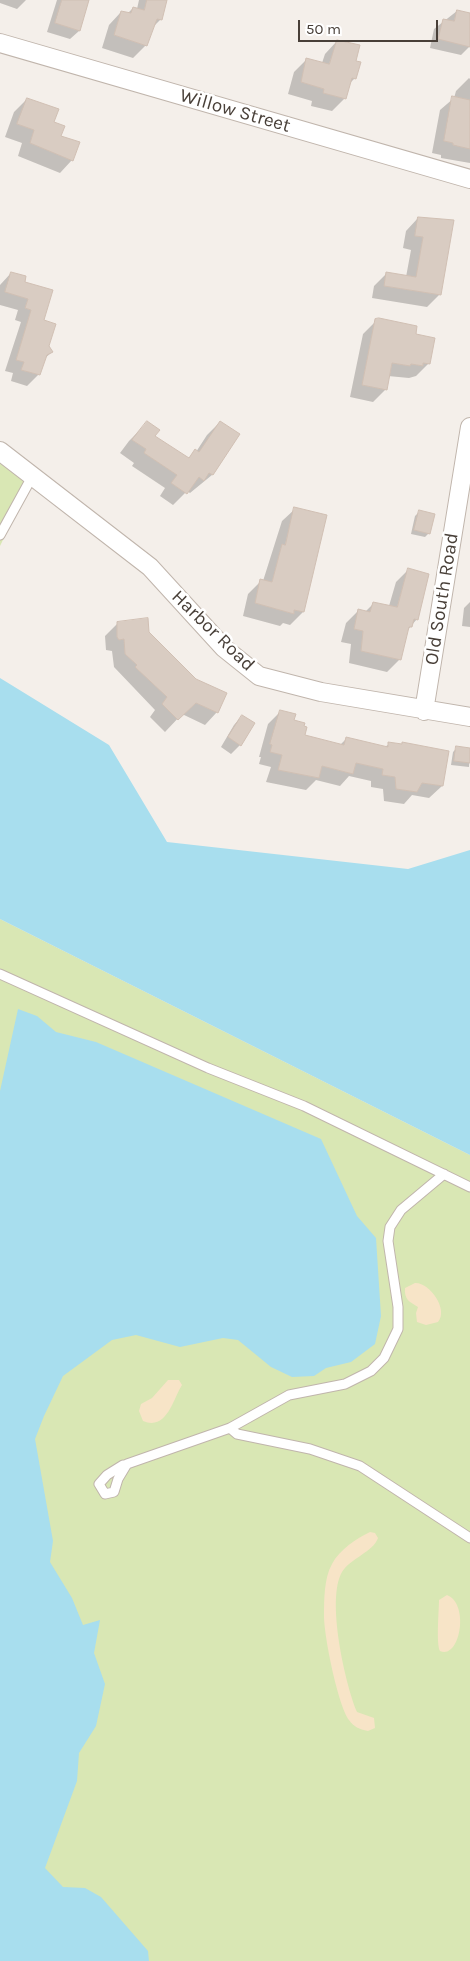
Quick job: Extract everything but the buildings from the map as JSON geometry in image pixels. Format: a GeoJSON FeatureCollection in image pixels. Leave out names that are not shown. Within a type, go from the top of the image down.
{"type":"FeatureCollection","features":[{"type":"Feature","properties":{"kind":"street","name":"Willow Street"},"geometry":{"type":"LineString","coordinates":[[0,43],[470,179]]}},
{"type":"Feature","properties":{"kind":"street","name":"Old South Road"},"geometry":{"type":"LineString","coordinates":[[424,711],[470,427]]}},
{"type":"Feature","properties":{"kind":"street","name":"Harbor Road"},"geometry":{"type":"LineString","coordinates":[[0,451],[150,567],[224,648],[258,676],[321,692],[424,711],[470,717]]}},
{"type":"Feature","properties":{"kind":"lane"},"geometry":{"type":"LineString","coordinates":[[0,535],[33,475]]}},
{"type":"Feature","properties":{"kind":"lane"},"geometry":{"type":"LineString","coordinates":[[0,974],[208,1068],[304,1106],[470,1187]]}},
{"type":"Feature","properties":{"kind":"lane"},"geometry":{"type":"LineString","coordinates":[[123,1466],[107,1475],[99,1484],[105,1494],[114,1492],[118,1479],[127,1464],[230,1428],[289,1395],[345,1384],[371,1371],[384,1358],[398,1329],[397,1293],[388,1241],[390,1227],[401,1210],[444,1174]]}},
{"type":"Feature","properties":{"kind":"lane"},"geometry":{"type":"LineString","coordinates":[[230,1428],[238,1434],[310,1449],[360,1466],[470,1538]]}},
{"type":"Feature","properties":{"kind":"green space"},"geometry":{"type":"Polygon","coordinates":[[[0,461],[31,483],[0,546],[0,461]]]}},
{"type":"Feature","properties":{"kind":"green space"},"geometry":{"type":"Polygon","coordinates":[[[0,919],[470,1155],[470,1961],[0,1961],[0,919]]]}},
{"type":"Feature","properties":{"kind":"sand"},"geometry":{"type":"Polygon","coordinates":[[[415,1283],[426,1287],[436,1297],[441,1310],[441,1317],[438,1322],[426,1325],[417,1322],[416,1313],[418,1307],[412,1304],[405,1295],[405,1288],[415,1283]]]}},
{"type":"Feature","properties":{"kind":"sand"},"geometry":{"type":"Polygon","coordinates":[[[168,1380],[179,1380],[182,1385],[168,1412],[158,1422],[143,1421],[139,1411],[141,1404],[152,1398],[168,1380]]]}},
{"type":"Feature","properties":{"kind":"sand"},"geometry":{"type":"Polygon","coordinates":[[[370,1532],[375,1533],[378,1538],[372,1547],[342,1572],[336,1601],[339,1641],[352,1699],[357,1712],[374,1718],[375,1728],[368,1731],[357,1727],[349,1720],[340,1700],[329,1654],[325,1626],[324,1596],[329,1570],[335,1559],[349,1545],[370,1532]]]}},
{"type":"Feature","properties":{"kind":"sand"},"geometry":{"type":"Polygon","coordinates":[[[447,1595],[454,1600],[458,1609],[460,1630],[453,1647],[447,1652],[440,1651],[438,1634],[439,1600],[447,1595]]]}},
{"type":"Feature","properties":{"kind":"water"},"geometry":{"type":"Polygon","coordinates":[[[0,678],[109,745],[167,842],[408,869],[470,850],[470,1155],[0,919],[0,678]]]}},
{"type":"Feature","properties":{"kind":"water"},"geometry":{"type":"Polygon","coordinates":[[[18,1009],[37,1016],[56,1032],[96,1042],[321,1139],[357,1216],[376,1238],[381,1316],[375,1344],[351,1362],[326,1368],[314,1376],[292,1377],[271,1367],[238,1340],[223,1338],[180,1347],[136,1335],[112,1340],[63,1376],[35,1439],[53,1541],[50,1562],[72,1598],[83,1625],[100,1620],[94,1653],[105,1684],[96,1726],[79,1753],[77,1781],[45,1868],[63,1887],[85,1888],[101,1897],[148,1951],[149,1961],[0,1961],[0,1091],[18,1009]]]}}]}
